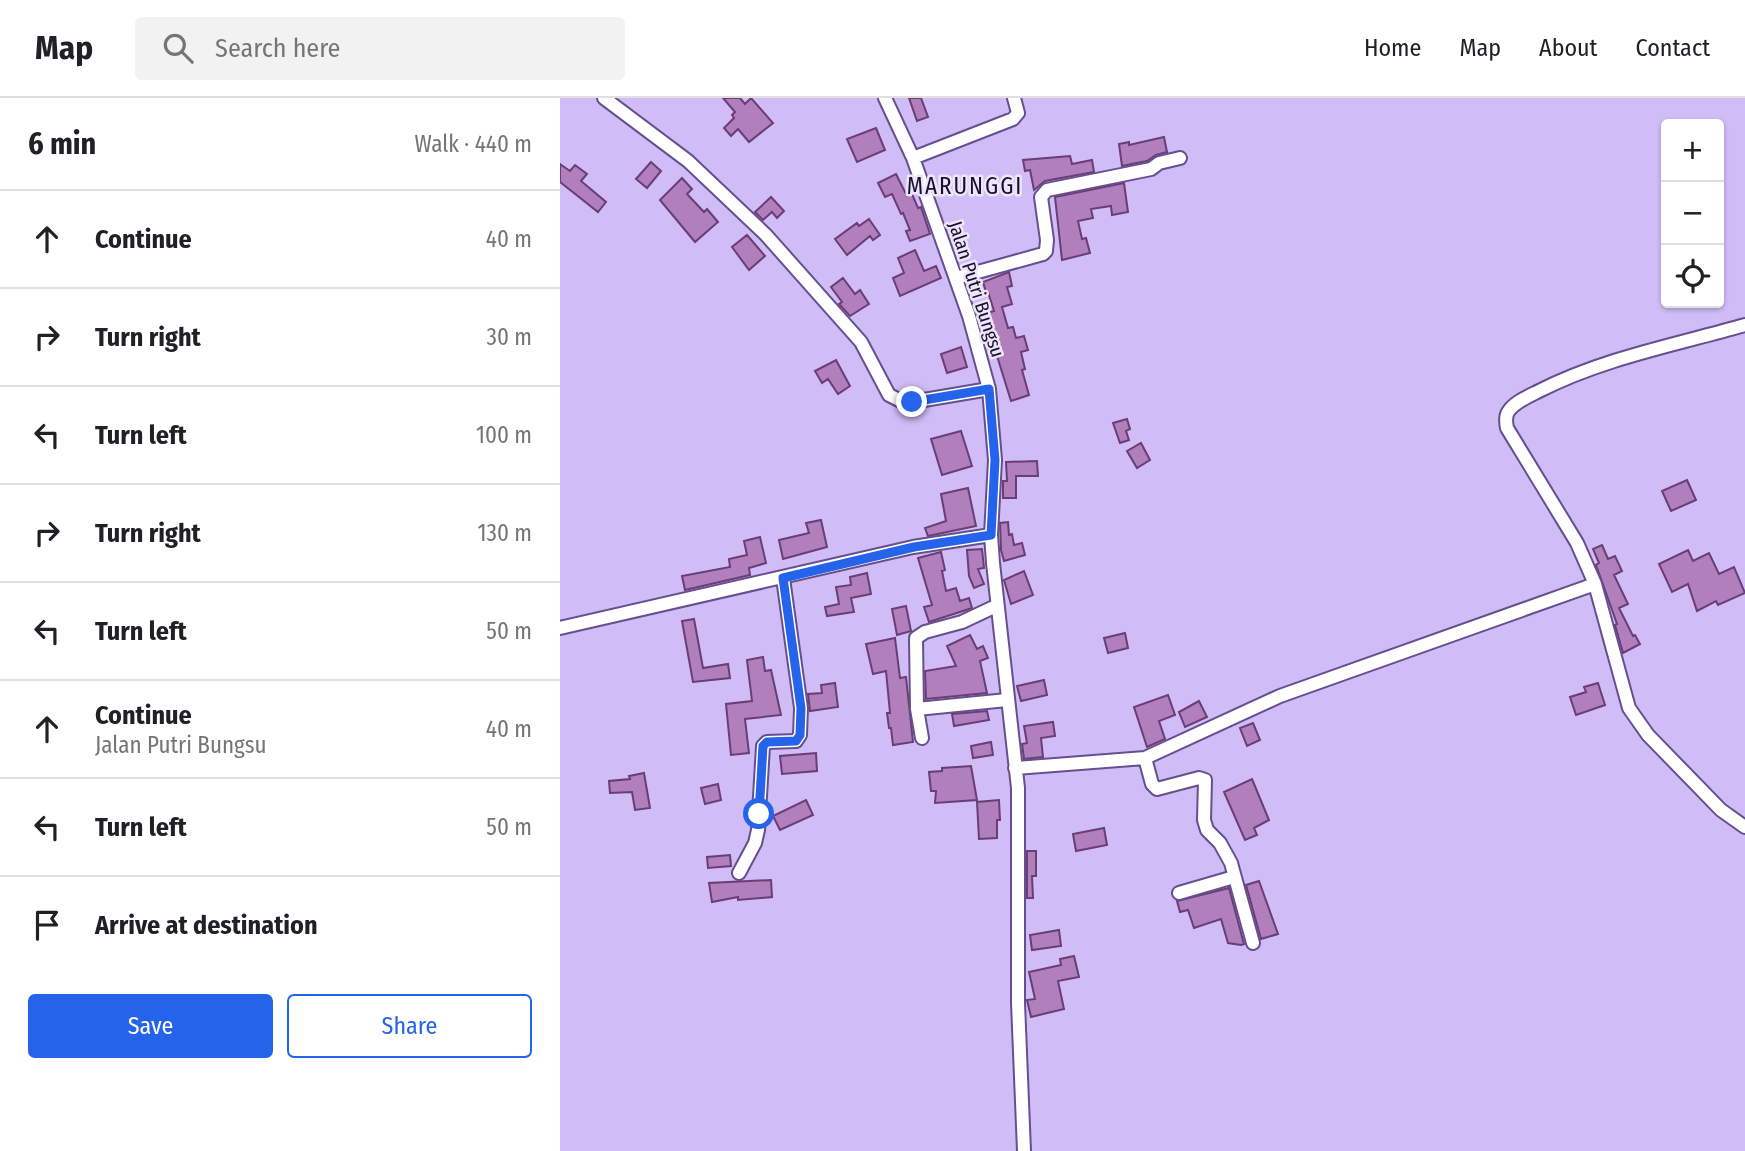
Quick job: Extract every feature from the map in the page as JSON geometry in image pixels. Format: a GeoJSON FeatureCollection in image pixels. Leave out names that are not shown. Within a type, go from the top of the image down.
{"type":"FeatureCollection","features":[{"type":"Feature","properties":{"kind":"street"},"geometry":{"type":"LineString","coordinates":[[604,98],[688,161],[766,235],[861,342],[895,400],[912,402],[989,389]]}},
{"type":"Feature","properties":{"kind":"street","name":"Jalan Putri Bungsu"},"geometry":{"type":"LineString","coordinates":[[885,98],[912,158],[956,278],[989,389],[995,460],[991,535],[996,606],[1018,788],[1018,1003],[1024,1151]]}},
{"type":"Feature","properties":{"kind":"street"},"geometry":{"type":"LineString","coordinates":[[912,158],[1013,119],[1018,113],[1014,98]]}},
{"type":"Feature","properties":{"kind":"street"},"geometry":{"type":"LineString","coordinates":[[956,278],[1043,254],[1047,240],[1041,197],[1047,190],[1151,169],[1159,163],[1180,158]]}},
{"type":"Feature","properties":{"kind":"street"},"geometry":{"type":"LineString","coordinates":[[1745,325],[1626,357],[1570,376],[1518,403],[1508,412],[1507,428],[1577,542],[1595,584],[1629,708],[1648,735],[1712,801],[1745,827]]}},
{"type":"Feature","properties":{"kind":"street"},"geometry":{"type":"LineString","coordinates":[[560,628],[914,547],[991,535]]}},
{"type":"Feature","properties":{"kind":"street"},"geometry":{"type":"LineString","coordinates":[[739,873],[755,844],[758,830],[763,746],[767,742],[796,741],[800,735],[801,708],[783,578]]}},
{"type":"Feature","properties":{"kind":"street"},"geometry":{"type":"LineString","coordinates":[[1016,768],[1145,758],[1280,696],[1595,584]]}},
{"type":"Feature","properties":{"kind":"street"},"geometry":{"type":"LineString","coordinates":[[922,738],[917,709],[916,638],[925,632],[962,622],[996,606]]}},
{"type":"Feature","properties":{"kind":"street"},"geometry":{"type":"LineString","coordinates":[[917,709],[1007,700]]}},
{"type":"Feature","properties":{"kind":"street"},"geometry":{"type":"LineString","coordinates":[[1145,758],[1152,784],[1157,789],[1199,778],[1205,780],[1204,820],[1207,830],[1226,853],[1253,943]]}},
{"type":"Feature","properties":{"kind":"street"},"geometry":{"type":"LineString","coordinates":[[1179,893],[1234,877]]}},
{"type":"Feature","properties":{"kind":"building"},"geometry":{"type":"Polygon","coordinates":[[[723,98],[740,98],[745,104],[751,98],[773,123],[749,142],[738,129],[731,136],[724,128],[734,118],[732,115],[735,112],[723,98]]]}},
{"type":"Feature","properties":{"kind":"building"},"geometry":{"type":"Polygon","coordinates":[[[909,98],[921,98],[928,117],[917,121],[909,98]]]}},
{"type":"Feature","properties":{"kind":"building"},"geometry":{"type":"Polygon","coordinates":[[[876,128],[885,150],[857,162],[847,139],[876,128]]]}},
{"type":"Feature","properties":{"kind":"building"},"geometry":{"type":"Polygon","coordinates":[[[1164,137],[1167,152],[1147,161],[1122,166],[1119,144],[1129,142],[1129,145],[1164,137]]]}},
{"type":"Feature","properties":{"kind":"building"},"geometry":{"type":"Polygon","coordinates":[[[1070,156],[1072,164],[1092,160],[1094,172],[1045,181],[1034,190],[1030,170],[1025,171],[1023,160],[1070,156]]]}},
{"type":"Feature","properties":{"kind":"building"},"geometry":{"type":"Polygon","coordinates":[[[651,162],[661,171],[647,188],[636,179],[651,162]]]}},
{"type":"Feature","properties":{"kind":"building"},"geometry":{"type":"Polygon","coordinates":[[[560,164],[570,171],[575,165],[587,174],[581,181],[606,202],[598,212],[560,182],[560,164]]]}},
{"type":"Feature","properties":{"kind":"building"},"geometry":{"type":"Polygon","coordinates":[[[896,174],[907,196],[912,194],[918,208],[921,207],[930,234],[910,241],[906,231],[910,230],[903,213],[901,214],[892,194],[885,197],[878,183],[896,174]]]}},
{"type":"Feature","properties":{"kind":"building"},"geometry":{"type":"Polygon","coordinates":[[[682,178],[692,189],[687,194],[704,212],[707,209],[718,222],[695,242],[660,200],[682,178]]]}},
{"type":"Feature","properties":{"kind":"building"},"geometry":{"type":"Polygon","coordinates":[[[1124,183],[1128,212],[1112,215],[1111,206],[1091,209],[1093,218],[1078,221],[1082,239],[1086,238],[1090,253],[1062,260],[1055,197],[1124,183]]]}},
{"type":"Feature","properties":{"kind":"building"},"geometry":{"type":"Polygon","coordinates":[[[771,197],[784,211],[777,218],[772,212],[763,220],[755,212],[771,197]]]}},
{"type":"Feature","properties":{"kind":"building"},"geometry":{"type":"Polygon","coordinates":[[[869,219],[880,235],[873,240],[870,236],[847,255],[835,239],[857,223],[859,226],[869,219]]]}},
{"type":"Feature","properties":{"kind":"building"},"geometry":{"type":"Polygon","coordinates":[[[747,235],[765,256],[749,270],[732,247],[747,235]]]}},
{"type":"Feature","properties":{"kind":"building"},"geometry":{"type":"Polygon","coordinates":[[[915,250],[924,271],[936,266],[941,278],[900,296],[893,278],[904,273],[898,258],[915,250]]]}},
{"type":"Feature","properties":{"kind":"building"},"geometry":{"type":"Polygon","coordinates":[[[1009,272],[1012,286],[1007,287],[1012,304],[1002,307],[1008,328],[1013,327],[1016,338],[1024,336],[1028,350],[1021,352],[1025,369],[1022,370],[1029,395],[1011,401],[984,314],[994,311],[983,282],[1009,272]]]}},
{"type":"Feature","properties":{"kind":"building"},"geometry":{"type":"Polygon","coordinates":[[[843,278],[855,294],[860,290],[869,304],[850,316],[839,304],[842,302],[831,287],[843,278]]]}},
{"type":"Feature","properties":{"kind":"building"},"geometry":{"type":"Polygon","coordinates":[[[961,347],[967,367],[947,373],[941,354],[961,347]]]}},
{"type":"Feature","properties":{"kind":"building"},"geometry":{"type":"Polygon","coordinates":[[[836,360],[850,386],[838,394],[828,379],[822,383],[815,371],[836,360]]]}},
{"type":"Feature","properties":{"kind":"building"},"geometry":{"type":"Polygon","coordinates":[[[1127,419],[1130,429],[1126,431],[1129,440],[1120,443],[1113,423],[1127,419]]]}},
{"type":"Feature","properties":{"kind":"building"},"geometry":{"type":"Polygon","coordinates":[[[961,431],[972,466],[942,475],[931,439],[961,431]]]}},
{"type":"Feature","properties":{"kind":"building"},"geometry":{"type":"Polygon","coordinates":[[[1141,443],[1150,460],[1137,468],[1127,451],[1141,443]]]}},
{"type":"Feature","properties":{"kind":"building"},"geometry":{"type":"Polygon","coordinates":[[[1037,461],[1038,476],[1016,476],[1016,498],[1003,498],[1003,481],[1007,481],[1006,462],[1037,461]]]}},
{"type":"Feature","properties":{"kind":"building"},"geometry":{"type":"Polygon","coordinates":[[[1687,480],[1696,500],[1671,511],[1662,491],[1687,480]]]}},
{"type":"Feature","properties":{"kind":"building"},"geometry":{"type":"Polygon","coordinates":[[[968,488],[976,526],[928,536],[925,528],[946,521],[941,494],[968,488]]]}},
{"type":"Feature","properties":{"kind":"building"},"geometry":{"type":"Polygon","coordinates":[[[821,520],[827,547],[783,559],[779,540],[809,533],[806,523],[821,520]]]}},
{"type":"Feature","properties":{"kind":"building"},"geometry":{"type":"Polygon","coordinates":[[[1008,522],[1009,535],[1012,534],[1014,545],[1022,543],[1025,555],[1004,561],[1000,523],[1008,522]]]}},
{"type":"Feature","properties":{"kind":"building"},"geometry":{"type":"Polygon","coordinates":[[[760,537],[766,563],[749,568],[750,575],[685,590],[682,576],[730,567],[729,559],[747,555],[744,541],[760,537]]]}},
{"type":"Feature","properties":{"kind":"building"},"geometry":{"type":"Polygon","coordinates":[[[1602,545],[1608,559],[1615,556],[1622,571],[1614,575],[1628,604],[1619,608],[1640,644],[1623,653],[1615,625],[1617,624],[1596,565],[1599,563],[1593,549],[1602,545]]]}},
{"type":"Feature","properties":{"kind":"building"},"geometry":{"type":"Polygon","coordinates":[[[982,549],[984,568],[978,569],[984,584],[974,588],[969,576],[967,550],[982,549]]]}},
{"type":"Feature","properties":{"kind":"building"},"geometry":{"type":"Polygon","coordinates":[[[1688,550],[1693,561],[1709,553],[1719,574],[1734,567],[1745,593],[1718,605],[1716,601],[1697,611],[1688,584],[1672,592],[1659,564],[1688,550]]]}},
{"type":"Feature","properties":{"kind":"building"},"geometry":{"type":"Polygon","coordinates":[[[941,552],[946,591],[956,588],[960,601],[969,598],[972,608],[929,622],[924,607],[932,605],[918,558],[941,552]]]}},
{"type":"Feature","properties":{"kind":"building"},"geometry":{"type":"Polygon","coordinates":[[[1024,571],[1033,595],[1011,604],[1004,580],[1024,571]]]}},
{"type":"Feature","properties":{"kind":"building"},"geometry":{"type":"Polygon","coordinates":[[[867,573],[871,594],[851,598],[854,612],[827,616],[825,607],[839,604],[836,587],[851,585],[850,577],[867,573]]]}},
{"type":"Feature","properties":{"kind":"building"},"geometry":{"type":"Polygon","coordinates":[[[906,606],[911,631],[897,635],[892,609],[906,606]]]}},
{"type":"Feature","properties":{"kind":"building"},"geometry":{"type":"Polygon","coordinates":[[[694,619],[703,668],[728,664],[730,678],[693,682],[682,621],[694,619]]]}},
{"type":"Feature","properties":{"kind":"building"},"geometry":{"type":"Polygon","coordinates":[[[1125,633],[1128,648],[1108,653],[1104,638],[1125,633]]]}},
{"type":"Feature","properties":{"kind":"building"},"geometry":{"type":"Polygon","coordinates":[[[970,635],[977,649],[983,646],[988,658],[980,661],[987,693],[926,699],[925,671],[956,666],[947,646],[970,635]]]}},
{"type":"Feature","properties":{"kind":"building"},"geometry":{"type":"Polygon","coordinates":[[[895,638],[900,678],[906,677],[913,742],[893,745],[887,713],[890,713],[886,671],[873,674],[866,644],[895,638]]]}},
{"type":"Feature","properties":{"kind":"building"},"geometry":{"type":"Polygon","coordinates":[[[763,657],[765,671],[771,670],[781,715],[745,719],[749,753],[731,755],[726,704],[752,701],[747,660],[763,657]]]}},
{"type":"Feature","properties":{"kind":"building"},"geometry":{"type":"Polygon","coordinates":[[[1044,680],[1047,695],[1021,701],[1017,686],[1044,680]]]}},
{"type":"Feature","properties":{"kind":"building"},"geometry":{"type":"Polygon","coordinates":[[[835,683],[838,707],[810,711],[808,694],[822,693],[821,685],[835,683]]]}},
{"type":"Feature","properties":{"kind":"building"},"geometry":{"type":"Polygon","coordinates":[[[1598,683],[1605,705],[1576,715],[1570,697],[1586,692],[1584,687],[1598,683]]]}},
{"type":"Feature","properties":{"kind":"building"},"geometry":{"type":"Polygon","coordinates":[[[1168,695],[1175,715],[1159,721],[1165,739],[1147,747],[1134,707],[1168,695]]]}},
{"type":"Feature","properties":{"kind":"building"},"geometry":{"type":"Polygon","coordinates":[[[1199,701],[1207,717],[1185,727],[1179,712],[1199,701]]]}},
{"type":"Feature","properties":{"kind":"building"},"geometry":{"type":"Polygon","coordinates":[[[987,711],[989,720],[954,726],[952,714],[987,711]]]}},
{"type":"Feature","properties":{"kind":"building"},"geometry":{"type":"Polygon","coordinates":[[[1053,722],[1055,736],[1041,738],[1043,757],[1024,759],[1022,744],[1027,743],[1024,726],[1053,722]]]}},
{"type":"Feature","properties":{"kind":"building"},"geometry":{"type":"Polygon","coordinates":[[[1253,723],[1260,740],[1247,746],[1240,728],[1253,723]]]}},
{"type":"Feature","properties":{"kind":"building"},"geometry":{"type":"Polygon","coordinates":[[[991,742],[993,755],[973,758],[971,746],[991,742]]]}},
{"type":"Feature","properties":{"kind":"building"},"geometry":{"type":"Polygon","coordinates":[[[816,753],[817,771],[782,774],[780,756],[816,753]]]}},
{"type":"Feature","properties":{"kind":"building"},"geometry":{"type":"Polygon","coordinates":[[[971,766],[977,800],[935,803],[936,791],[931,791],[929,772],[942,771],[942,768],[971,766]]]}},
{"type":"Feature","properties":{"kind":"building"},"geometry":{"type":"Polygon","coordinates":[[[644,773],[650,808],[635,810],[632,792],[610,793],[609,781],[630,779],[629,776],[644,773]]]}},
{"type":"Feature","properties":{"kind":"building"},"geometry":{"type":"Polygon","coordinates":[[[1252,779],[1269,820],[1254,828],[1257,835],[1245,840],[1224,792],[1252,779]]]}},
{"type":"Feature","properties":{"kind":"building"},"geometry":{"type":"Polygon","coordinates":[[[718,784],[721,800],[705,804],[701,788],[718,784]]]}},
{"type":"Feature","properties":{"kind":"building"},"geometry":{"type":"Polygon","coordinates":[[[806,800],[813,815],[780,830],[773,816],[806,800]]]}},
{"type":"Feature","properties":{"kind":"building"},"geometry":{"type":"Polygon","coordinates":[[[999,800],[997,838],[979,839],[977,802],[999,800]]]}},
{"type":"Feature","properties":{"kind":"building"},"geometry":{"type":"Polygon","coordinates":[[[1104,828],[1107,845],[1076,851],[1073,834],[1104,828]]]}},
{"type":"Feature","properties":{"kind":"building"},"geometry":{"type":"Polygon","coordinates":[[[1027,851],[1036,851],[1036,876],[1032,876],[1033,898],[1027,898],[1027,851]]]}},
{"type":"Feature","properties":{"kind":"building"},"geometry":{"type":"Polygon","coordinates":[[[730,855],[731,866],[708,868],[707,857],[730,855]]]}},
{"type":"Feature","properties":{"kind":"building"},"geometry":{"type":"Polygon","coordinates":[[[771,880],[772,897],[738,900],[738,897],[712,902],[709,883],[771,880]]]}},
{"type":"Feature","properties":{"kind":"building"},"geometry":{"type":"Polygon","coordinates":[[[1259,881],[1278,934],[1261,939],[1246,885],[1259,881]]]}},
{"type":"Feature","properties":{"kind":"building"},"geometry":{"type":"Polygon","coordinates":[[[1229,888],[1244,944],[1241,945],[1228,943],[1221,919],[1194,928],[1188,910],[1180,912],[1177,901],[1229,888]]]}},
{"type":"Feature","properties":{"kind":"building"},"geometry":{"type":"Polygon","coordinates":[[[1059,930],[1061,946],[1032,950],[1030,935],[1059,930]]]}},
{"type":"Feature","properties":{"kind":"building"},"geometry":{"type":"Polygon","coordinates":[[[1074,956],[1079,977],[1058,981],[1064,1009],[1031,1017],[1027,1000],[1035,999],[1029,972],[1061,965],[1060,959],[1074,956]]]}},
{"type":"Feature","properties":{"kind":"district","name":"MARUNGGI"},"geometry":{"type":"Point","coordinates":[965,186]}},
{"type":"Feature","properties":{"kind":"route"},"geometry":{"type":"LineString","coordinates":[[759,814],[763,746],[767,742],[796,741],[800,735],[801,708],[783,578],[914,547],[991,535],[995,460],[989,389],[912,402]]}}]}
